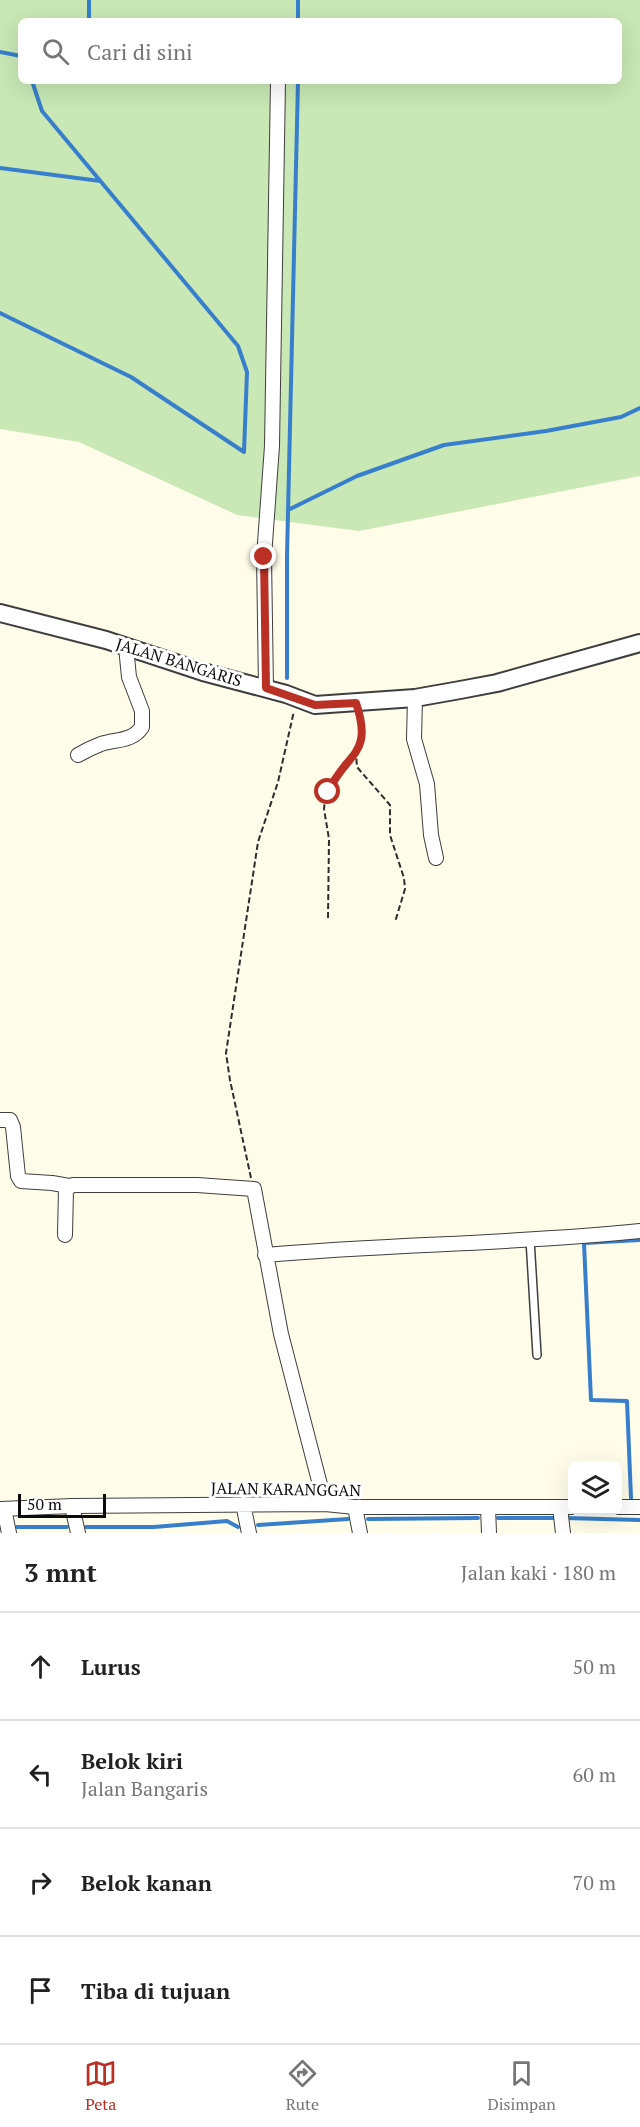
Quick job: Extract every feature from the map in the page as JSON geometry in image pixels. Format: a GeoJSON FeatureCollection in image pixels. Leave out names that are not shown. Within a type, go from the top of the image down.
{"type":"FeatureCollection","features":[{"type":"Feature","properties":{"kind":"street"},"geometry":{"type":"LineString","coordinates":[[266,688],[264,557],[272,446],[278,84]]}},
{"type":"Feature","properties":{"kind":"street","name":"JALAN BANGARIS"},"geometry":{"type":"LineString","coordinates":[[0,613],[74,631],[203,672],[286,694],[315,705],[415,698],[498,682],[640,643]]}},
{"type":"Feature","properties":{"kind":"street"},"geometry":{"type":"LineString","coordinates":[[78,755],[102,743],[129,738],[142,727],[142,711],[129,677],[126,647]]}},
{"type":"Feature","properties":{"kind":"street"},"geometry":{"type":"LineString","coordinates":[[415,698],[414,739],[427,784],[431,835],[436,858]]}},
{"type":"Feature","properties":{"kind":"street"},"geometry":{"type":"LineString","coordinates":[[0,1120],[10,1120],[13,1127],[18,1176],[21,1181],[69,1186],[102,1184],[254,1189],[281,1334],[325,1504]]}},
{"type":"Feature","properties":{"kind":"street"},"geometry":{"type":"LineString","coordinates":[[65,1235],[65,1196],[69,1186]]}},
{"type":"Feature","properties":{"kind":"street"},"geometry":{"type":"LineString","coordinates":[[265,1255],[339,1248],[640,1232]]}},
{"type":"Feature","properties":{"kind":"street"},"geometry":{"type":"LineString","coordinates":[[243,1504],[249,1533]]}},
{"type":"Feature","properties":{"kind":"street","name":"JALAN KARANGGAN"},"geometry":{"type":"LineString","coordinates":[[2,1509],[243,1504],[325,1504],[355,1507],[566,1507]]}},
{"type":"Feature","properties":{"kind":"street"},"geometry":{"type":"LineString","coordinates":[[72,1506],[78,1533]]}},
{"type":"Feature","properties":{"kind":"street"},"geometry":{"type":"LineString","coordinates":[[355,1507],[360,1533]]}},
{"type":"Feature","properties":{"kind":"street"},"geometry":{"type":"LineString","coordinates":[[488,1507],[489,1533]]}},
{"type":"Feature","properties":{"kind":"street"},"geometry":{"type":"LineString","coordinates":[[563,1533],[566,1507]]}},
{"type":"Feature","properties":{"kind":"street"},"geometry":{"type":"LineString","coordinates":[[622,1507],[640,1507]]}},
{"type":"Feature","properties":{"kind":"street"},"geometry":{"type":"LineString","coordinates":[[2,1509],[9,1533]]}},
{"type":"Feature","properties":{"kind":"lane"},"geometry":{"type":"LineString","coordinates":[[530,1239],[537,1355]]}},
{"type":"Feature","properties":{"kind":"path"},"geometry":{"type":"LineString","coordinates":[[254,1189],[226,1053],[258,842],[278,782],[290,722],[298,699]]}},
{"type":"Feature","properties":{"kind":"path"},"geometry":{"type":"LineString","coordinates":[[356,703],[363,730],[356,754],[357,767],[390,805],[390,835],[404,878],[405,889],[395,922]]}},
{"type":"Feature","properties":{"kind":"path"},"geometry":{"type":"LineString","coordinates":[[328,918],[330,839],[324,809],[325,799],[335,777],[356,754]]}},
{"type":"Feature","properties":{"kind":"green space"},"geometry":{"type":"Polygon","coordinates":[[[0,0],[640,0],[640,476],[359,531],[237,515],[79,442],[0,429],[0,0]]]}},
{"type":"Feature","properties":{"kind":"waterway"},"geometry":{"type":"LineString","coordinates":[[89,0],[89,18]]}},
{"type":"Feature","properties":{"kind":"waterway"},"geometry":{"type":"LineString","coordinates":[[298,0],[298,18]]}},
{"type":"Feature","properties":{"kind":"waterway"},"geometry":{"type":"LineString","coordinates":[[0,52],[18,55]]}},
{"type":"Feature","properties":{"kind":"waterway"},"geometry":{"type":"LineString","coordinates":[[0,313],[131,377],[244,452],[247,372],[238,346],[42,111],[33,84]]}},
{"type":"Feature","properties":{"kind":"waterway"},"geometry":{"type":"LineString","coordinates":[[287,678],[287,556],[298,84]]}},
{"type":"Feature","properties":{"kind":"waterway"},"geometry":{"type":"LineString","coordinates":[[0,168],[100,181]]}},
{"type":"Feature","properties":{"kind":"waterway"},"geometry":{"type":"LineString","coordinates":[[288,510],[357,476],[444,445],[546,431],[621,417],[640,408]]}},
{"type":"Feature","properties":{"kind":"waterway"},"geometry":{"type":"LineString","coordinates":[[631,1498],[627,1401],[591,1400],[584,1243],[640,1240]]}},
{"type":"Feature","properties":{"kind":"waterway"},"geometry":{"type":"LineString","coordinates":[[368,1519],[478,1518]]}},
{"type":"Feature","properties":{"kind":"waterway"},"geometry":{"type":"LineString","coordinates":[[498,1518],[558,1518]]}},
{"type":"Feature","properties":{"kind":"waterway"},"geometry":{"type":"LineString","coordinates":[[566,1518],[640,1520]]}},
{"type":"Feature","properties":{"kind":"waterway"},"geometry":{"type":"LineString","coordinates":[[258,1525],[348,1519]]}},
{"type":"Feature","properties":{"kind":"waterway"},"geometry":{"type":"LineString","coordinates":[[86,1527],[154,1527],[227,1521],[238,1527]]}},
{"type":"Feature","properties":{"kind":"waterway"},"geometry":{"type":"LineString","coordinates":[[17,1527],[67,1527]]}},
{"type":"Feature","properties":{"kind":"route"},"geometry":{"type":"LineString","coordinates":[[264,557],[266,688],[315,705],[356,703],[360,715],[363,730],[356,754],[335,777],[328,792]]}}]}
